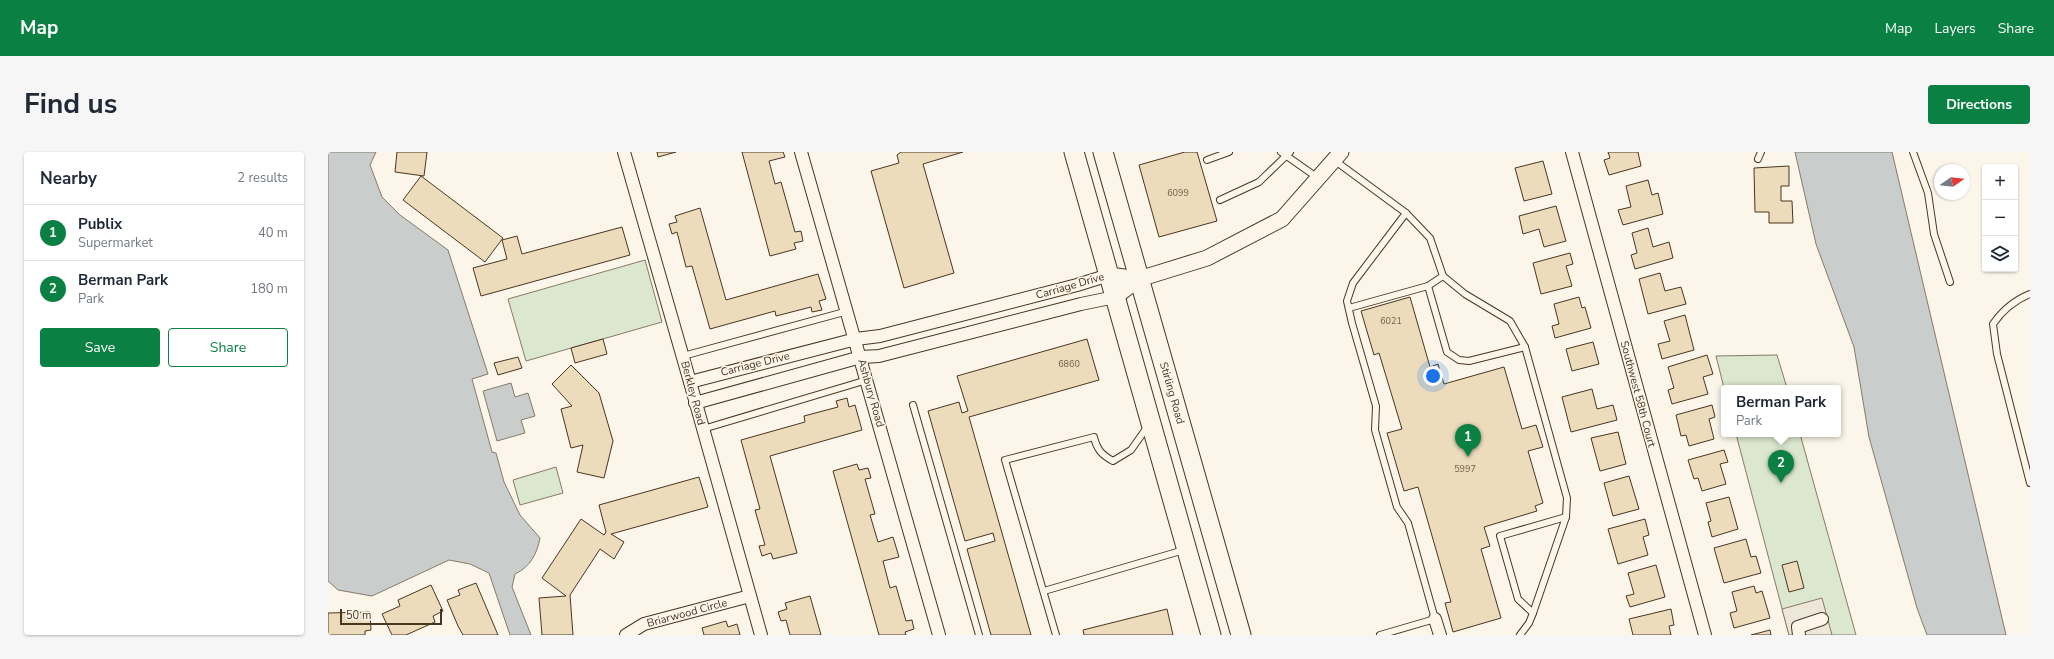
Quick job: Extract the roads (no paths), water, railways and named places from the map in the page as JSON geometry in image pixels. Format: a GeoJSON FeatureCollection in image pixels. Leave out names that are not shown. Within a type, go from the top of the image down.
{"type":"FeatureCollection","features":[{"type":"Feature","properties":{"kind":"main road"},"geometry":{"type":"LineString","coordinates":[[1074,152],[1211,635]]}},
{"type":"Feature","properties":{"kind":"main road","name":"Stirling Road"},"geometry":{"type":"LineString","coordinates":[[1103,152],[1241,635]]}},
{"type":"Feature","properties":{"kind":"street","name":"Berkley Road"},"geometry":{"type":"LineString","coordinates":[[624,152],[761,635]]}},
{"type":"Feature","properties":{"kind":"street","name":"Ashbury Road"},"geometry":{"type":"LineString","coordinates":[[801,152],[861,357],[939,635]]}},
{"type":"Feature","properties":{"kind":"street","name":"Southwest 58th Court"},"geometry":{"type":"LineString","coordinates":[[1572,152],[1705,635]]}},
{"type":"Feature","properties":{"kind":"street"},"geometry":{"type":"LineString","coordinates":[[1140,279],[1207,258],[1282,219],[1338,156]]}},
{"type":"Feature","properties":{"kind":"street","name":"Carriage Drive"},"geometry":{"type":"LineString","coordinates":[[690,382],[856,340],[880,336],[1109,275],[1140,279]]}},
{"type":"Feature","properties":{"kind":"street","name":"Carriage Drive"},"geometry":{"type":"LineString","coordinates":[[696,403],[861,357],[879,356],[1057,310],[1115,297],[1140,279]]}},
{"type":"Feature","properties":{"kind":"street"},"geometry":{"type":"LineString","coordinates":[[1053,291],[1057,310]]}},
{"type":"Feature","properties":{"kind":"street","name":"Briarwood Circle"},"geometry":{"type":"LineString","coordinates":[[626,635],[644,624],[750,596]]}},
{"type":"Feature","properties":{"kind":"street"},"geometry":{"type":"LineString","coordinates":[[1436,619],[1440,635]]}},
{"type":"Feature","properties":{"kind":"street"},"geometry":{"type":"LineString","coordinates":[[1799,635],[1798,627],[1822,619]]}},
{"type":"Feature","properties":{"kind":"lane"},"geometry":{"type":"LineString","coordinates":[[1207,160],[1229,152]]}},
{"type":"Feature","properties":{"kind":"lane"},"geometry":{"type":"LineString","coordinates":[[1281,152],[1288,154],[1318,178]]}},
{"type":"Feature","properties":{"kind":"lane"},"geometry":{"type":"LineString","coordinates":[[1758,159],[1761,152]]}},
{"type":"Feature","properties":{"kind":"lane"},"geometry":{"type":"LineString","coordinates":[[1913,152],[1928,193],[1934,234],[1950,282]]}},
{"type":"Feature","properties":{"kind":"lane"},"geometry":{"type":"LineString","coordinates":[[1220,200],[1259,182],[1288,154]]}},
{"type":"Feature","properties":{"kind":"lane"},"geometry":{"type":"LineString","coordinates":[[1338,156],[1406,213],[1430,238],[1444,276],[1465,294],[1510,320],[1525,347],[1567,498],[1566,517],[1530,623],[1520,635]]}},
{"type":"Feature","properties":{"kind":"lane"},"geometry":{"type":"LineString","coordinates":[[1384,634],[1436,619],[1408,524],[1397,507],[1375,430],[1376,406],[1347,301],[1352,282],[1406,213]]}},
{"type":"Feature","properties":{"kind":"lane"},"geometry":{"type":"LineString","coordinates":[[1349,308],[1428,286],[1444,276]]}},
{"type":"Feature","properties":{"kind":"lane"},"geometry":{"type":"LineString","coordinates":[[1428,286],[1447,352],[1459,360],[1469,361],[1525,347]]}},
{"type":"Feature","properties":{"kind":"lane"},"geometry":{"type":"LineString","coordinates":[[2030,294],[2021,297],[1993,324],[1997,354],[2030,483]]}},
{"type":"Feature","properties":{"kind":"lane"},"geometry":{"type":"LineString","coordinates":[[683,356],[848,312]]}},
{"type":"Feature","properties":{"kind":"lane"},"geometry":{"type":"LineString","coordinates":[[703,429],[867,380]]}},
{"type":"Feature","properties":{"kind":"lane"},"geometry":{"type":"LineString","coordinates":[[913,405],[979,635]]}},
{"type":"Feature","properties":{"kind":"lane"},"geometry":{"type":"LineString","coordinates":[[1056,635],[1005,460],[1094,437],[1096,447],[1102,455],[1113,461],[1131,450],[1151,422]]}},
{"type":"Feature","properties":{"kind":"lane"},"geometry":{"type":"LineString","coordinates":[[1533,613],[1518,599],[1500,536],[1566,517]]}},
{"type":"Feature","properties":{"kind":"lane"},"geometry":{"type":"LineString","coordinates":[[1044,591],[1187,549]]}},
{"type":"Feature","properties":{"kind":"place","name":"Publix"},"geometry":{"type":"Point","coordinates":[1468,457]}},
{"type":"Feature","properties":{"kind":"place","name":"Berman Park"},"geometry":{"type":"Point","coordinates":[1781,483]}}]}
